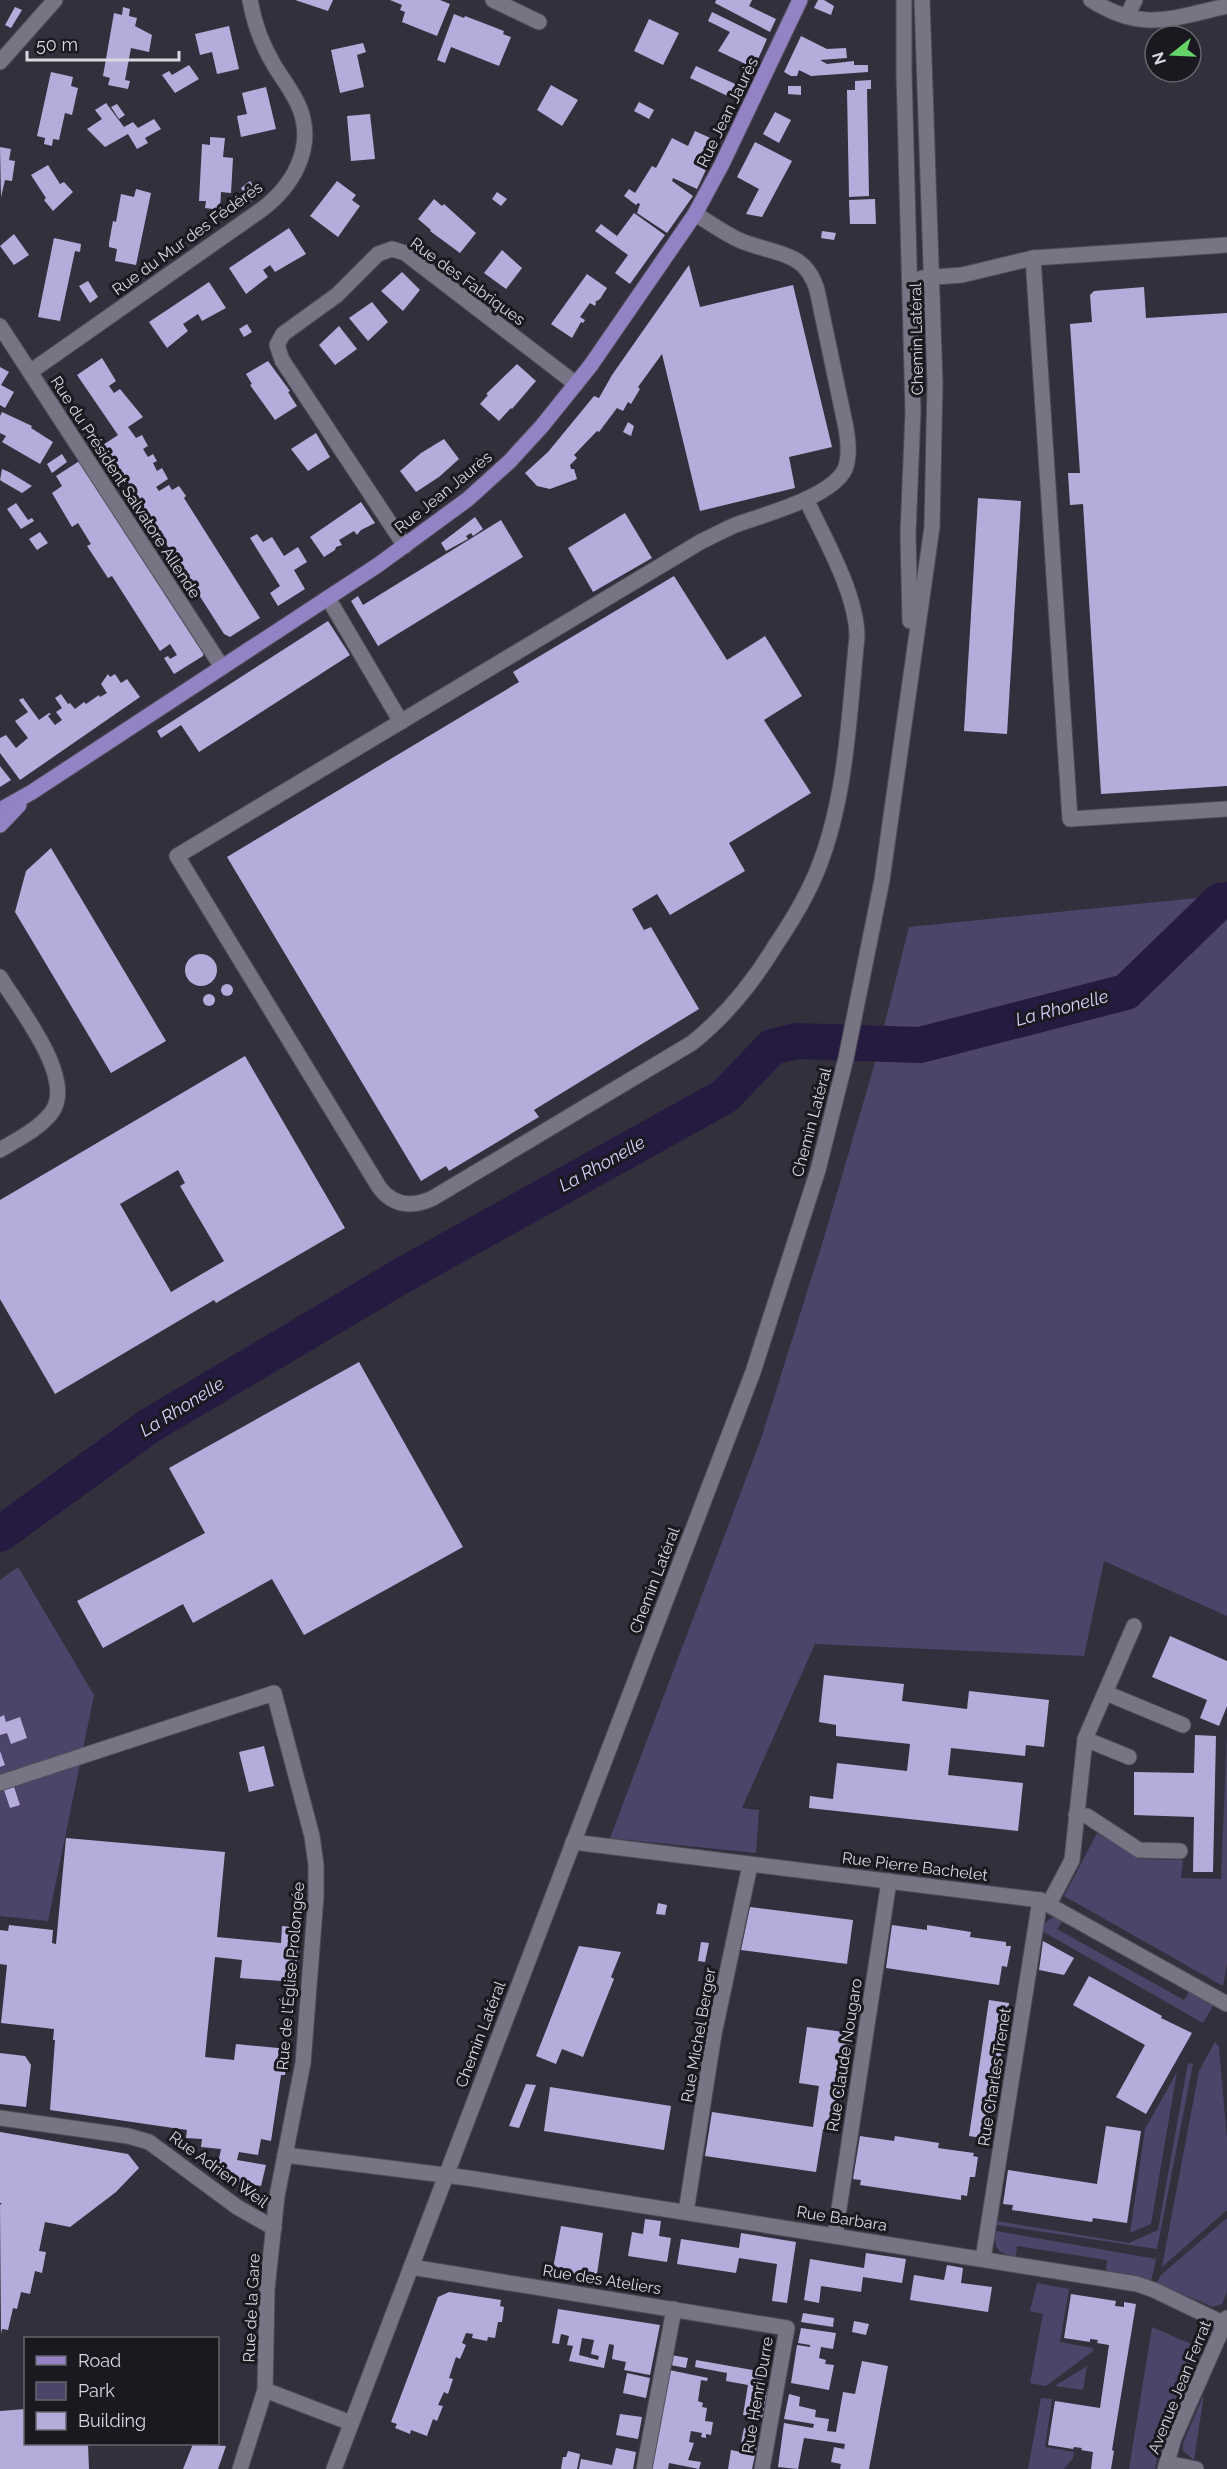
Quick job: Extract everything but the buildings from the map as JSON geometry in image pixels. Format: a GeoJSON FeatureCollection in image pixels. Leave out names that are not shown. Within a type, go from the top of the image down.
{"type":"FeatureCollection","features":[{"type":"Feature","properties":{"kind":"main road","name":"Rue Jean Jaurès"},"geometry":{"type":"LineString","coordinates":[[0,810],[32,792],[405,546],[468,499],[497,474],[535,434],[576,384],[638,300],[694,214],[722,164],[800,0]]}},
{"type":"Feature","properties":{"kind":"main road","name":"Rue Jean Jaurès"},"geometry":{"type":"LineString","coordinates":[[0,825],[32,792]]}},
{"type":"Feature","properties":{"kind":"street"},"geometry":{"type":"LineString","coordinates":[[0,62],[55,0]]}},
{"type":"Feature","properties":{"kind":"street","name":"Rue du Mur des Fédérés"},"geometry":{"type":"LineString","coordinates":[[30,372],[261,210],[279,195],[294,175],[302,155],[304,121],[292,91],[262,44],[250,0]]}},
{"type":"Feature","properties":{"kind":"street"},"geometry":{"type":"LineString","coordinates":[[494,0],[539,22]]}},
{"type":"Feature","properties":{"kind":"street","name":"Chemin Latéral"},"geometry":{"type":"LineString","coordinates":[[904,0],[913,412],[908,534],[911,602],[910,675]]}},
{"type":"Feature","properties":{"kind":"street","name":"Chemin Latéral"},"geometry":{"type":"LineString","coordinates":[[333,2469],[753,1372],[815,1179],[846,1058],[882,880],[932,527],[935,383],[922,0]]}},
{"type":"Feature","properties":{"kind":"street"},"geometry":{"type":"LineString","coordinates":[[1091,0],[1142,21],[1158,21],[1227,6]]}},
{"type":"Feature","properties":{"kind":"street"},"geometry":{"type":"LineString","coordinates":[[1127,16],[1135,0]]}},
{"type":"Feature","properties":{"kind":"street"},"geometry":{"type":"LineString","coordinates":[[694,214],[735,238],[793,257],[806,266],[814,281],[846,428],[848,450],[842,474],[831,484],[806,499],[730,527],[702,541],[177,856],[379,1187],[384,1194],[396,1202],[411,1205],[433,1198],[692,1043],[722,1017],[747,989],[800,908],[819,865],[833,820],[843,765],[857,637],[856,619],[850,598],[806,499]]}},
{"type":"Feature","properties":{"kind":"street"},"geometry":{"type":"LineString","coordinates":[[910,279],[962,275],[1033,258],[1227,245]]}},
{"type":"Feature","properties":{"kind":"street","name":"Rue des Fabriques"},"geometry":{"type":"LineString","coordinates":[[405,546],[282,360],[277,345],[283,334],[337,295],[378,254],[392,249],[405,253],[576,384]]}},
{"type":"Feature","properties":{"kind":"street"},"geometry":{"type":"LineString","coordinates":[[1033,258],[1070,819],[1227,809]]}},
{"type":"Feature","properties":{"kind":"street","name":"Rue du Président Salvatore Allende"},"geometry":{"type":"LineString","coordinates":[[0,326],[222,667]]}},
{"type":"Feature","properties":{"kind":"street"},"geometry":{"type":"LineString","coordinates":[[328,598],[401,722]]}},
{"type":"Feature","properties":{"kind":"street"},"geometry":{"type":"LineString","coordinates":[[0,977],[52,1062],[59,1094],[48,1117],[0,1149]]}},
{"type":"Feature","properties":{"kind":"street","name":"Rue Charles Trenet"},"geometry":{"type":"LineString","coordinates":[[983,2259],[1045,1902],[1072,1860],[1085,1739],[1134,1626]]}},
{"type":"Feature","properties":{"kind":"street","name":"Rue de l'Église Prolongée"},"geometry":{"type":"LineString","coordinates":[[0,1783],[274,1693],[312,1836],[317,1880],[305,2048],[277,2196],[274,2228]]}},
{"type":"Feature","properties":{"kind":"street"},"geometry":{"type":"LineString","coordinates":[[1106,1693],[1183,1725]]}},
{"type":"Feature","properties":{"kind":"street"},"geometry":{"type":"LineString","coordinates":[[1085,1739],[1129,1757]]}},
{"type":"Feature","properties":{"kind":"street"},"geometry":{"type":"LineString","coordinates":[[1076,1815],[1087,1816],[1139,1850],[1179,1851]]}},
{"type":"Feature","properties":{"kind":"street","name":"Rue Pierre Bachelet"},"geometry":{"type":"LineString","coordinates":[[573,1842],[1045,1902],[1227,2004]]}},
{"type":"Feature","properties":{"kind":"street","name":"Rue Michel Berger"},"geometry":{"type":"LineString","coordinates":[[686,2212],[714,2034],[750,1865]]}},
{"type":"Feature","properties":{"kind":"street","name":"Rue Claude Nougaro"},"geometry":{"type":"LineString","coordinates":[[835,2235],[889,1881]]}},
{"type":"Feature","properties":{"kind":"street","name":"Rue Adrien Weil"},"geometry":{"type":"LineString","coordinates":[[0,2118],[128,2136],[149,2142],[237,2207],[274,2228]]}},
{"type":"Feature","properties":{"kind":"street","name":"Rue Barbara"},"geometry":{"type":"LineString","coordinates":[[285,2155],[446,2175],[1137,2284],[1226,2321]]}},
{"type":"Feature","properties":{"kind":"street","name":"Rue de la Gare"},"geometry":{"type":"LineString","coordinates":[[240,2469],[265,2390],[266,2301],[274,2228]]}},
{"type":"Feature","properties":{"kind":"street","name":"Rue des Ateliers"},"geometry":{"type":"LineString","coordinates":[[411,2267],[787,2328]]}},
{"type":"Feature","properties":{"kind":"street"},"geometry":{"type":"LineString","coordinates":[[644,2469],[674,2309]]}},
{"type":"Feature","properties":{"kind":"street","name":"Avenue Jean Ferrat"},"geometry":{"type":"LineString","coordinates":[[1166,2466],[1174,2438],[1226,2321]]}},
{"type":"Feature","properties":{"kind":"street","name":"Rue Henri Durre"},"geometry":{"type":"LineString","coordinates":[[762,2469],[787,2328]]}},
{"type":"Feature","properties":{"kind":"street"},"geometry":{"type":"LineString","coordinates":[[265,2390],[351,2423]]}},
{"type":"Feature","properties":{"kind":"street"},"geometry":{"type":"LineString","coordinates":[[1166,2466],[1196,2469]]}},
{"type":"Feature","properties":{"kind":"green space"},"geometry":{"type":"Polygon","coordinates":[[[1227,895],[1227,1616],[1104,1561],[1084,1656],[815,1644],[742,1808],[759,1810],[756,1853],[610,1838],[761,1439],[823,1241],[874,1066],[909,927],[1227,895]]]}},
{"type":"Feature","properties":{"kind":"green space"},"geometry":{"type":"Polygon","coordinates":[[[18,1567],[94,1695],[48,1921],[0,1916],[0,1580],[18,1567]]]}},
{"type":"Feature","properties":{"kind":"green space"},"geometry":{"type":"Polygon","coordinates":[[[1227,1735],[1227,1964],[1223,1986],[1064,1896],[1097,1833],[1140,1859],[1183,1860],[1181,1878],[1221,1879],[1227,1735]]]}},
{"type":"Feature","properties":{"kind":"green space"},"geometry":{"type":"Polygon","coordinates":[[[1053,1917],[1063,1920],[1057,1929],[1184,2000],[1189,1992],[1213,2006],[1203,2023],[1042,1931],[1046,1922],[1053,1917]]]}},
{"type":"Feature","properties":{"kind":"green space"},"geometry":{"type":"Polygon","coordinates":[[[1215,2042],[1219,2047],[1227,2140],[1227,2210],[1162,2267],[1199,2071],[1215,2042]]]}},
{"type":"Feature","properties":{"kind":"green space"},"geometry":{"type":"Polygon","coordinates":[[[1188,2063],[1193,2064],[1157,2249],[997,2225],[997,2221],[1129,2243],[1158,2230],[1188,2063]]]}},
{"type":"Feature","properties":{"kind":"green space"},"geometry":{"type":"Polygon","coordinates":[[[1177,2072],[1151,2224],[1130,2233],[1145,2129],[1177,2072]]]}},
{"type":"Feature","properties":{"kind":"green space"},"geometry":{"type":"Polygon","coordinates":[[[1227,2218],[1227,2292],[1222,2304],[1213,2307],[1157,2283],[1160,2276],[1227,2218]]]}},
{"type":"Feature","properties":{"kind":"green space"},"geometry":{"type":"Polygon","coordinates":[[[996,2231],[1156,2259],[1151,2282],[1131,2274],[1106,2271],[1107,2260],[1017,2246],[1016,2256],[1005,2254],[996,2246],[996,2231]]]}},
{"type":"Feature","properties":{"kind":"green space"},"geometry":{"type":"Polygon","coordinates":[[[1037,2283],[1069,2289],[1060,2342],[1093,2348],[1093,2351],[1046,2386],[1030,2383],[1043,2314],[1030,2311],[1037,2283]]]}},
{"type":"Feature","properties":{"kind":"green space"},"geometry":{"type":"Polygon","coordinates":[[[1152,2327],[1200,2348],[1168,2423],[1155,2469],[1129,2469],[1152,2327]]]}},
{"type":"Feature","properties":{"kind":"green space"},"geometry":{"type":"Polygon","coordinates":[[[1087,2366],[1083,2390],[1055,2386],[1087,2366]]]}},
{"type":"Feature","properties":{"kind":"green space"},"geometry":{"type":"Polygon","coordinates":[[[1204,2394],[1194,2460],[1183,2451],[1183,2443],[1204,2394]]]}},
{"type":"Feature","properties":{"kind":"green space"},"geometry":{"type":"Polygon","coordinates":[[[1041,2398],[1052,2399],[1045,2447],[1074,2452],[1073,2458],[1064,2469],[1028,2469],[1041,2398]]]}},
{"type":"Feature","properties":{"kind":"waterway","name":"La Rhonelle"},"geometry":{"type":"LineString","coordinates":[[0,1534],[149,1426],[403,1275],[725,1096],[772,1047],[796,1041],[920,1045],[1126,992],[1220,901],[1227,900]]}}]}
